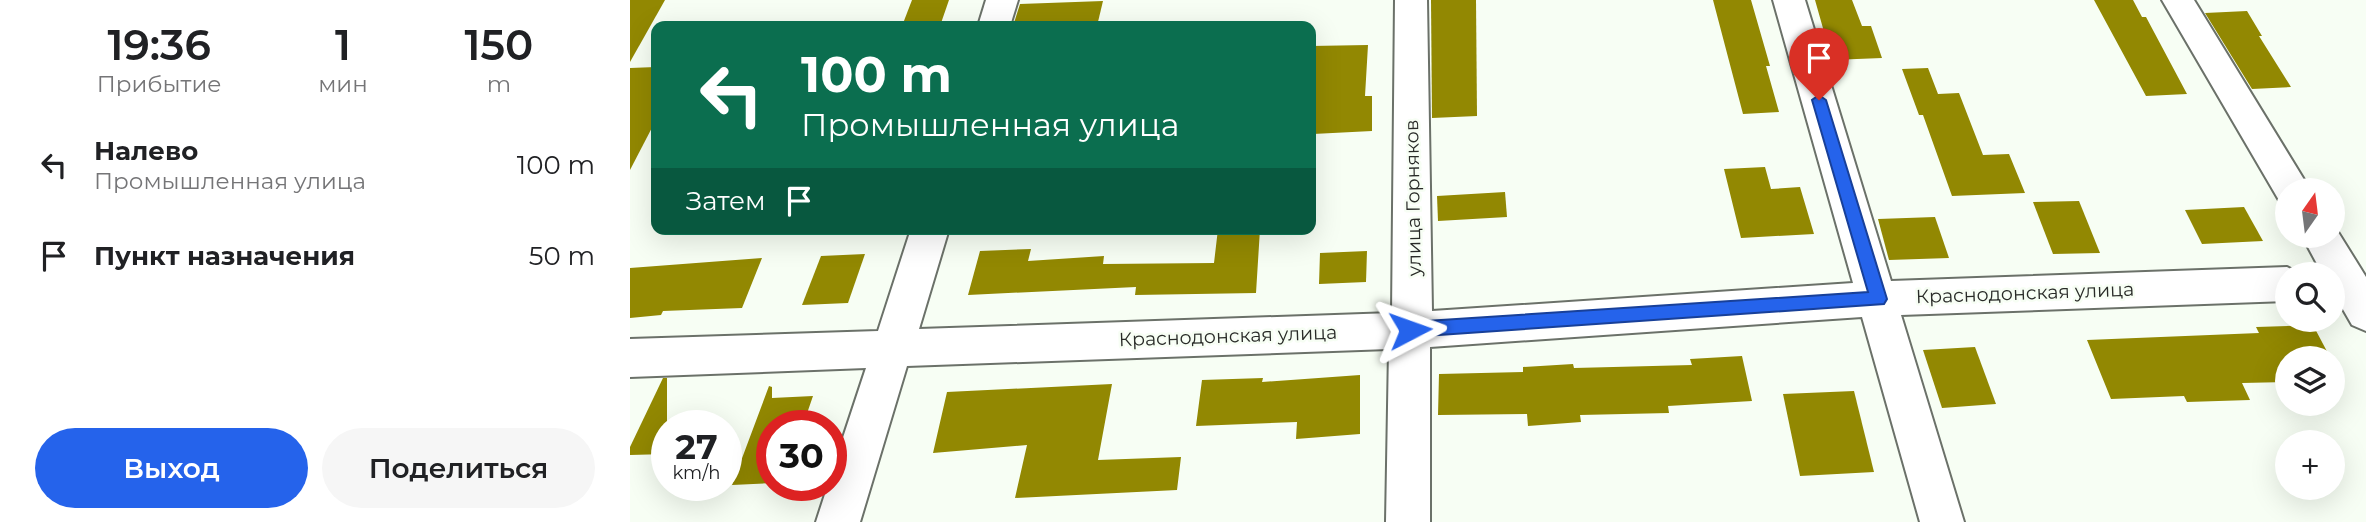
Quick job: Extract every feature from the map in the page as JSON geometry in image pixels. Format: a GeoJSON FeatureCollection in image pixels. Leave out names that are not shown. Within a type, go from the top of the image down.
{"type":"FeatureCollection","features":[{"type":"Feature","properties":{"kind":"street"},"geometry":{"type":"LineString","coordinates":[[996,21],[1002,0]]}},
{"type":"Feature","properties":{"kind":"street","name":"улица Горняков"},"geometry":{"type":"LineString","coordinates":[[1408,522],[1410,330],[1414,295],[1411,0]]}},
{"type":"Feature","properties":{"kind":"street"},"geometry":{"type":"LineString","coordinates":[[1789,0],[1942,522]]}},
{"type":"Feature","properties":{"kind":"street"},"geometry":{"type":"LineString","coordinates":[[2178,0],[2285,178]]}},
{"type":"Feature","properties":{"kind":"street"},"geometry":{"type":"LineString","coordinates":[[838,522],[928,235]]}},
{"type":"Feature","properties":{"kind":"street"},"geometry":{"type":"LineString","coordinates":[[2328,248],[2353,290]]}},
{"type":"Feature","properties":{"kind":"street","name":"Краснодонская улица"},"geometry":{"type":"LineString","coordinates":[[630,358],[1410,330],[1878,299],[2275,284]]}},
{"type":"Feature","properties":{"kind":"building"},"geometry":{"type":"Polygon","coordinates":[[[630,0],[665,0],[651,21],[630,62],[630,0]]]}},
{"type":"Feature","properties":{"kind":"building"},"geometry":{"type":"Polygon","coordinates":[[[912,0],[949,0],[942,21],[904,21],[912,0]]]}},
{"type":"Feature","properties":{"kind":"building"},"geometry":{"type":"Polygon","coordinates":[[[1431,0],[1476,0],[1477,116],[1432,118],[1431,0]]]}},
{"type":"Feature","properties":{"kind":"building"},"geometry":{"type":"Polygon","coordinates":[[[1713,0],[1751,0],[1770,66],[1766,66],[1779,112],[1743,114],[1713,0]]]}},
{"type":"Feature","properties":{"kind":"building"},"geometry":{"type":"Polygon","coordinates":[[[1815,0],[1852,0],[1862,26],[1871,26],[1882,58],[1832,60],[1815,0]]]}},
{"type":"Feature","properties":{"kind":"building"},"geometry":{"type":"Polygon","coordinates":[[[2094,0],[2133,0],[2142,17],[2146,17],[2187,94],[2146,96],[2094,0]]]}},
{"type":"Feature","properties":{"kind":"building"},"geometry":{"type":"Polygon","coordinates":[[[1103,1],[1098,21],[1015,21],[1020,4],[1103,1]]]}},
{"type":"Feature","properties":{"kind":"building"},"geometry":{"type":"Polygon","coordinates":[[[2247,11],[2262,36],[2259,36],[2291,87],[2252,89],[2205,13],[2247,11]]]}},
{"type":"Feature","properties":{"kind":"building"},"geometry":{"type":"Polygon","coordinates":[[[1368,45],[1365,96],[1372,96],[1372,131],[1316,134],[1316,46],[1368,45]]]}},
{"type":"Feature","properties":{"kind":"building"},"geometry":{"type":"Polygon","coordinates":[[[651,67],[651,130],[630,170],[630,68],[651,67]]]}},
{"type":"Feature","properties":{"kind":"building"},"geometry":{"type":"Polygon","coordinates":[[[1928,68],[1938,94],[1959,93],[1983,155],[2009,154],[2025,193],[1952,196],[1923,115],[1919,115],[1902,69],[1928,68]]]}},
{"type":"Feature","properties":{"kind":"building"},"geometry":{"type":"Polygon","coordinates":[[[1765,167],[1771,189],[1800,187],[1814,234],[1741,238],[1724,169],[1765,167]]]}},
{"type":"Feature","properties":{"kind":"building"},"geometry":{"type":"Polygon","coordinates":[[[1505,192],[1507,217],[1438,221],[1437,196],[1505,192]]]}},
{"type":"Feature","properties":{"kind":"building"},"geometry":{"type":"Polygon","coordinates":[[[2079,201],[2100,253],[2053,254],[2033,202],[2079,201]]]}},
{"type":"Feature","properties":{"kind":"building"},"geometry":{"type":"Polygon","coordinates":[[[2244,207],[2263,241],[2202,244],[2185,210],[2244,207]]]}},
{"type":"Feature","properties":{"kind":"building"},"geometry":{"type":"Polygon","coordinates":[[[1935,217],[1949,258],[1889,260],[1878,219],[1935,217]]]}},
{"type":"Feature","properties":{"kind":"building"},"geometry":{"type":"Polygon","coordinates":[[[1217,235],[1260,235],[1256,293],[1135,295],[1136,287],[968,295],[980,251],[1031,249],[1028,261],[1104,256],[1103,264],[1214,263],[1217,235]]]}},
{"type":"Feature","properties":{"kind":"building"},"geometry":{"type":"Polygon","coordinates":[[[1367,251],[1366,282],[1319,284],[1320,253],[1367,251]]]}},
{"type":"Feature","properties":{"kind":"building"},"geometry":{"type":"Polygon","coordinates":[[[865,254],[848,303],[802,305],[821,256],[865,254]]]}},
{"type":"Feature","properties":{"kind":"building"},"geometry":{"type":"Polygon","coordinates":[[[762,258],[742,308],[663,311],[661,315],[630,318],[630,268],[762,258]]]}},
{"type":"Feature","properties":{"kind":"building"},"geometry":{"type":"Polygon","coordinates":[[[2275,326],[2275,332],[2317,332],[2324,346],[2275,346],[2275,382],[2242,383],[2250,400],[2187,402],[2184,396],[2111,399],[2087,340],[2259,333],[2256,327],[2275,326]]]}},
{"type":"Feature","properties":{"kind":"building"},"geometry":{"type":"Polygon","coordinates":[[[1975,347],[1996,404],[1942,408],[1923,350],[1975,347]]]}},
{"type":"Feature","properties":{"kind":"building"},"geometry":{"type":"Polygon","coordinates":[[[1742,356],[1752,401],[1668,406],[1669,413],[1580,415],[1581,422],[1528,426],[1527,414],[1438,415],[1439,374],[1523,372],[1523,367],[1573,364],[1574,368],[1692,365],[1690,359],[1742,356]]]}},
{"type":"Feature","properties":{"kind":"building"},"geometry":{"type":"Polygon","coordinates":[[[1360,375],[1360,434],[1296,439],[1297,422],[1196,426],[1202,380],[1263,378],[1262,382],[1360,375]]]}},
{"type":"Feature","properties":{"kind":"building"},"geometry":{"type":"Polygon","coordinates":[[[663,378],[667,378],[667,410],[651,410],[651,454],[630,455],[630,447],[663,378]]]}},
{"type":"Feature","properties":{"kind":"building"},"geometry":{"type":"Polygon","coordinates":[[[1112,384],[1098,460],[1181,457],[1177,490],[1015,498],[1027,445],[933,453],[947,392],[1112,384]]]}},
{"type":"Feature","properties":{"kind":"building"},"geometry":{"type":"Polygon","coordinates":[[[769,386],[772,387],[772,398],[813,396],[808,410],[760,410],[769,386]]]}},
{"type":"Feature","properties":{"kind":"building"},"geometry":{"type":"Polygon","coordinates":[[[1854,391],[1874,472],[1800,476],[1783,394],[1854,391]]]}},
{"type":"Feature","properties":{"kind":"building"},"geometry":{"type":"Polygon","coordinates":[[[756,421],[756,484],[742,484],[742,458],[756,421]]]}},
{"type":"Feature","properties":{"kind":"route"},"geometry":{"type":"LineString","coordinates":[[1410,330],[1878,299],[1819,100]]}}]}
